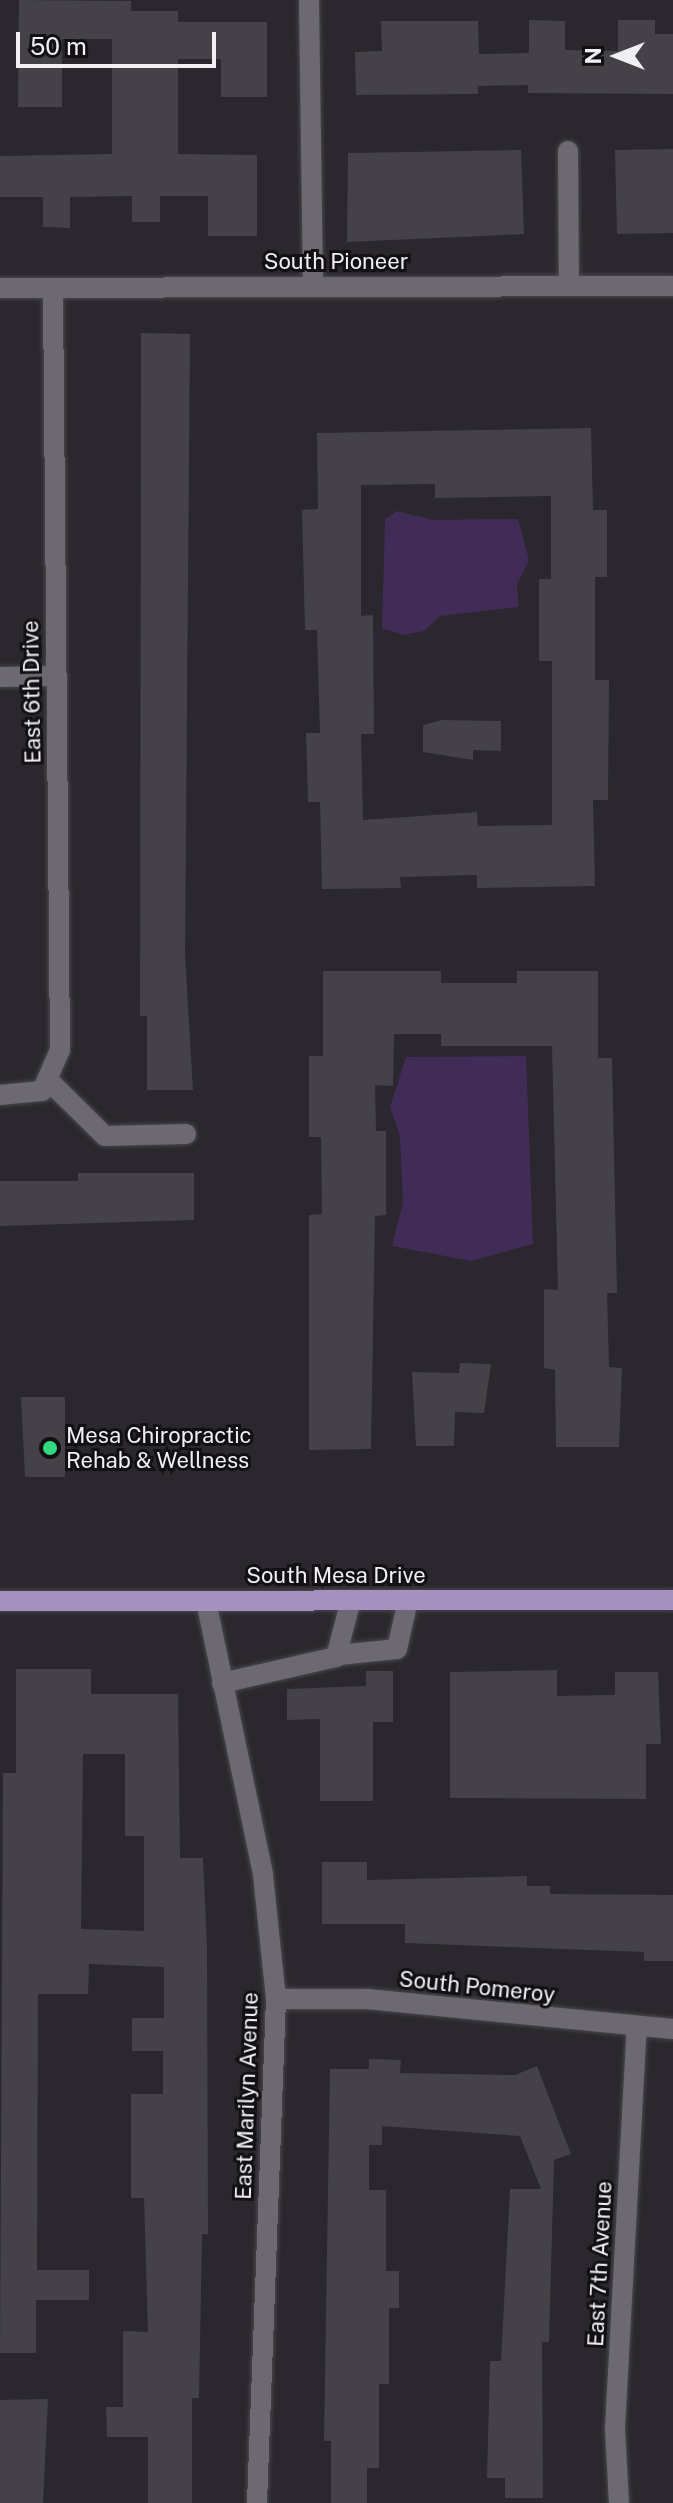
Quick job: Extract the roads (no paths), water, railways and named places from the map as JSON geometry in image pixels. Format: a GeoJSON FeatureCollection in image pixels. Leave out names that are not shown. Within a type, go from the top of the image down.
{"type":"FeatureCollection","features":[{"type":"Feature","properties":{"kind":"main road","name":"South Mesa Drive"},"geometry":{"type":"LineString","coordinates":[[0,1601],[673,1600]]}},
{"type":"Feature","properties":{"kind":"street"},"geometry":{"type":"LineString","coordinates":[[309,0],[313,286]]}},
{"type":"Feature","properties":{"kind":"street"},"geometry":{"type":"LineString","coordinates":[[568,151],[569,286]]}},
{"type":"Feature","properties":{"kind":"street","name":"South Pioneer"},"geometry":{"type":"LineString","coordinates":[[0,288],[673,286]]}},
{"type":"Feature","properties":{"kind":"street","name":"East 6th Drive"},"geometry":{"type":"LineString","coordinates":[[44,1085],[60,1050],[62,990],[53,288]]}},
{"type":"Feature","properties":{"kind":"street"},"geometry":{"type":"LineString","coordinates":[[0,677],[56,676]]}},
{"type":"Feature","properties":{"kind":"street"},"geometry":{"type":"LineString","coordinates":[[0,1095],[44,1085],[105,1136],[186,1134]]}},
{"type":"Feature","properties":{"kind":"street"},"geometry":{"type":"LineString","coordinates":[[339,1655],[351,1600]]}},
{"type":"Feature","properties":{"kind":"street"},"geometry":{"type":"LineString","coordinates":[[222,1683],[339,1655],[397,1649],[408,1600]]}},
{"type":"Feature","properties":{"kind":"street","name":"East Marilyn Avenue"},"geometry":{"type":"LineString","coordinates":[[206,1601],[263,1875],[276,1999],[257,2503]]}},
{"type":"Feature","properties":{"kind":"street","name":"South Pomeroy"},"geometry":{"type":"LineString","coordinates":[[276,1999],[367,1999],[637,2028],[673,2029]]}},
{"type":"Feature","properties":{"kind":"street","name":"East 7th Avenue"},"geometry":{"type":"LineString","coordinates":[[619,2503],[615,2428],[637,2028]]}},
{"type":"Feature","properties":{"kind":"place","name":"Mesa Chiropractic Rehab & Wellness"},"geometry":{"type":"Point","coordinates":[50,1448]}}]}
